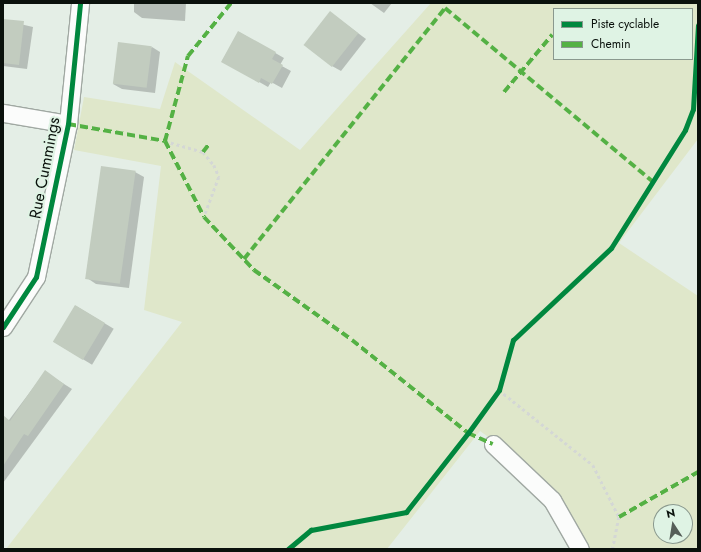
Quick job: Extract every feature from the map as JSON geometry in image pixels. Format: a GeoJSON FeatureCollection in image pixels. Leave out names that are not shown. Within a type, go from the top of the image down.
{"type":"FeatureCollection","features":[{"type":"Feature","properties":{"kind":"street","name":"Rue Cummings"},"geometry":{"type":"LineString","coordinates":[[3,327],[36,277],[68,124],[80,3]]}},
{"type":"Feature","properties":{"kind":"street"},"geometry":{"type":"LineString","coordinates":[[3,114],[68,124]]}},
{"type":"Feature","properties":{"kind":"street"},"geometry":{"type":"LineString","coordinates":[[493,444],[552,500],[580,549]]}},
{"type":"Feature","properties":{"kind":"path"},"geometry":{"type":"LineString","coordinates":[[165,141],[203,152],[214,165],[219,177],[204,217]]}},
{"type":"Feature","properties":{"kind":"path"},"geometry":{"type":"LineString","coordinates":[[494,396],[499,390],[501,383]]}},
{"type":"Feature","properties":{"kind":"path"},"geometry":{"type":"LineString","coordinates":[[499,390],[593,465],[619,517],[613,549]]}},
{"type":"Feature","properties":{"kind":"green space"},"geometry":{"type":"Polygon","coordinates":[[[431,3],[698,3],[698,139],[619,243],[698,296],[698,549],[584,549],[523,462],[480,431],[387,549],[6,549],[182,322],[144,310],[161,166],[74,150],[84,97],[160,109],[175,62],[300,150],[431,3]]]}},
{"type":"Feature","properties":{"kind":"building"},"geometry":{"type":"Polygon","coordinates":[[[330,11],[358,33],[332,67],[304,45],[330,11]]]}},
{"type":"Feature","properties":{"kind":"building"},"geometry":{"type":"Polygon","coordinates":[[[3,19],[24,21],[19,65],[3,63],[3,19]]]}},
{"type":"Feature","properties":{"kind":"building"},"geometry":{"type":"Polygon","coordinates":[[[238,31],[276,52],[272,59],[283,65],[272,84],[261,78],[259,83],[221,62],[238,31]]]}},
{"type":"Feature","properties":{"kind":"building"},"geometry":{"type":"Polygon","coordinates":[[[118,42],[152,46],[147,88],[113,84],[118,42]]]}},
{"type":"Feature","properties":{"kind":"building"},"geometry":{"type":"Polygon","coordinates":[[[101,166],[136,171],[120,284],[85,279],[101,166]]]}},
{"type":"Feature","properties":{"kind":"building"},"geometry":{"type":"Polygon","coordinates":[[[75,305],[105,323],[83,360],[53,342],[75,305]]]}},
{"type":"Feature","properties":{"kind":"building"},"geometry":{"type":"Polygon","coordinates":[[[45,370],[64,384],[28,436],[24,434],[3,466],[3,415],[10,421],[45,370]]]}},
{"type":"Feature","properties":{"kind":"marked path"},"geometry":{"type":"LineString","coordinates":[[68,124],[165,141],[188,56],[231,3]]}},
{"type":"Feature","properties":{"kind":"marked path"},"geometry":{"type":"LineString","coordinates":[[244,259],[445,8],[653,182]]}},
{"type":"Feature","properties":{"kind":"marked path"},"geometry":{"type":"LineString","coordinates":[[504,92],[552,35]]}},
{"type":"Feature","properties":{"kind":"marked path"},"geometry":{"type":"LineString","coordinates":[[165,141],[204,217],[254,270],[352,340],[468,433],[493,444]]}},
{"type":"Feature","properties":{"kind":"marked path"},"geometry":{"type":"LineString","coordinates":[[203,152],[209,144]]}},
{"type":"Feature","properties":{"kind":"marked path"},"geometry":{"type":"LineString","coordinates":[[619,517],[698,472]]}},
{"type":"Feature","properties":{"kind":"cycle path"},"geometry":{"type":"LineString","coordinates":[[3,327],[36,277],[68,124],[80,3]]}},
{"type":"Feature","properties":{"kind":"cycle path"},"geometry":{"type":"LineString","coordinates":[[288,549],[311,530],[406,512],[468,433],[499,390],[513,340],[611,248],[685,130],[693,109],[698,25]]}}]}
